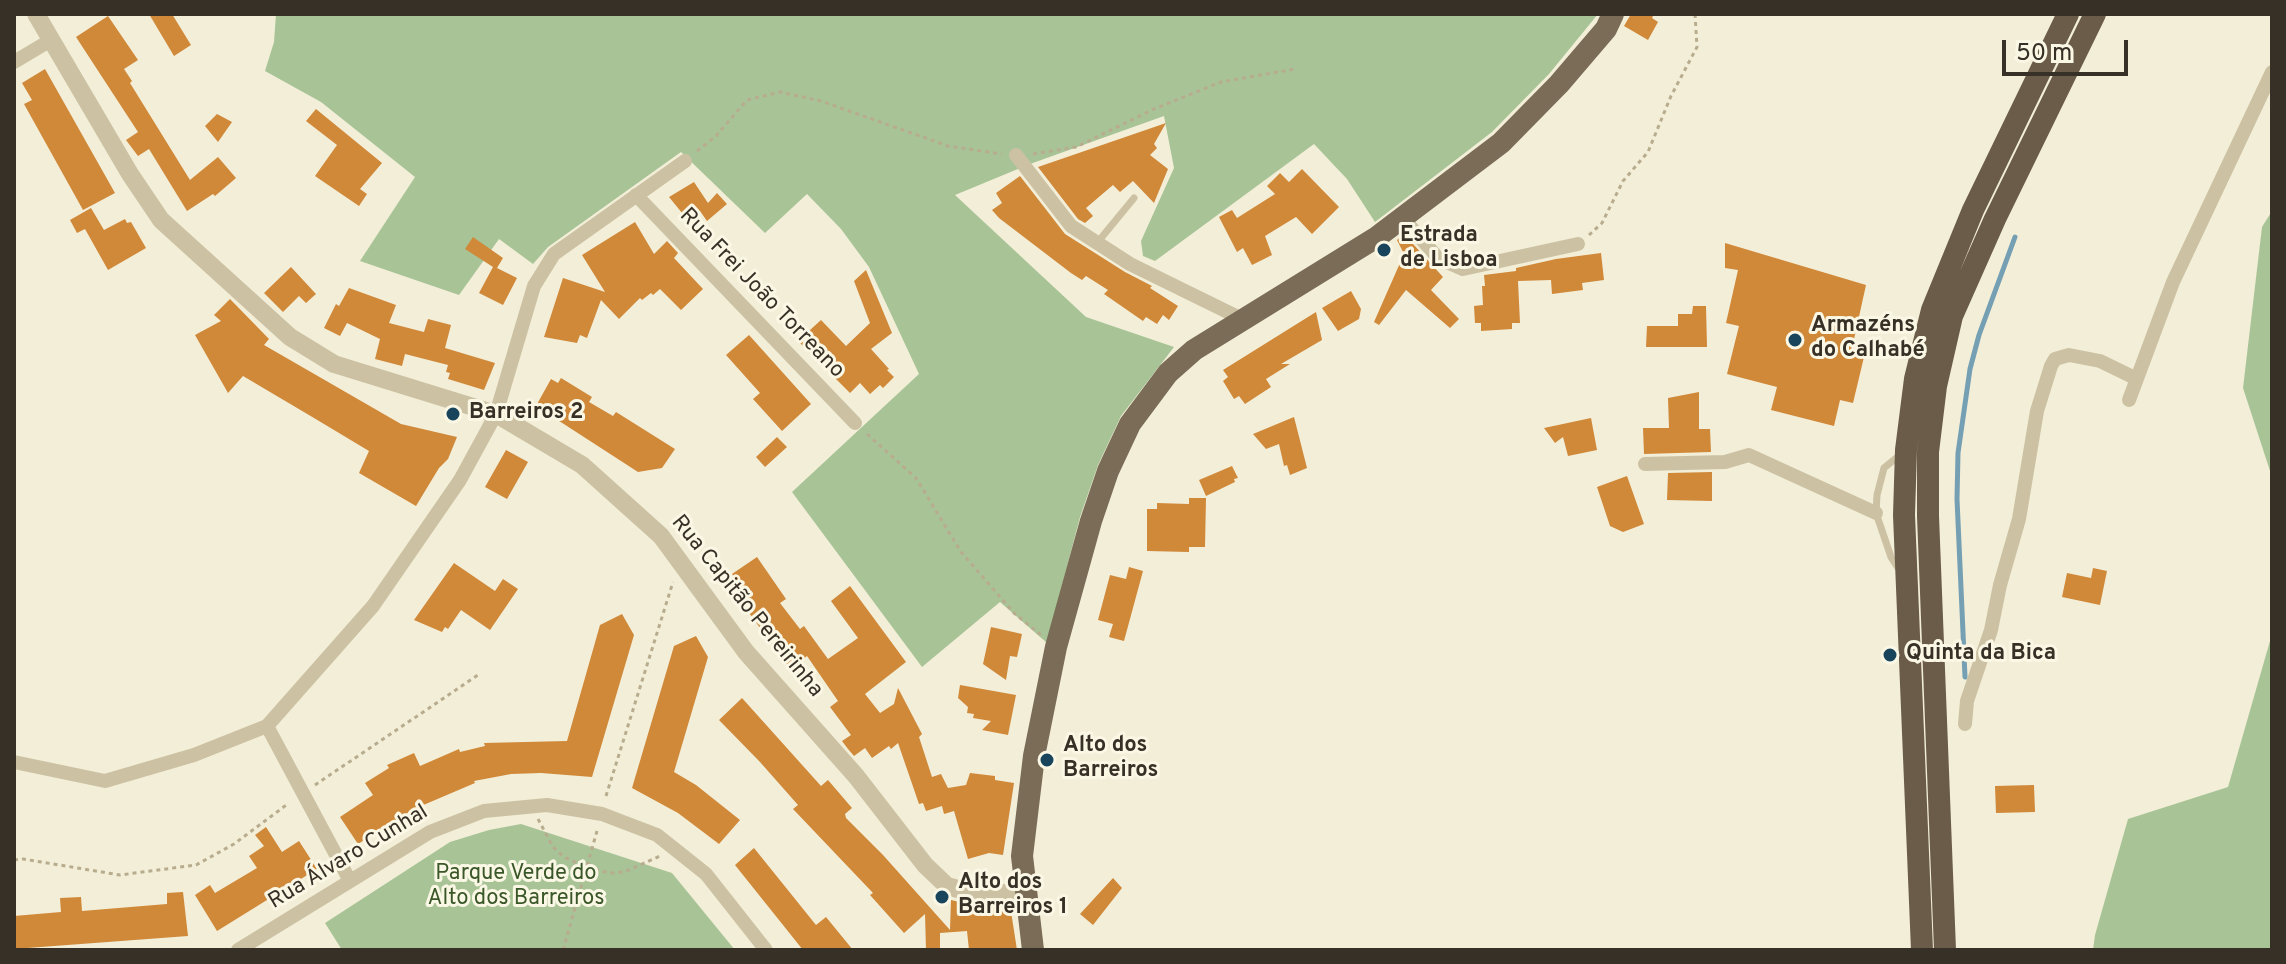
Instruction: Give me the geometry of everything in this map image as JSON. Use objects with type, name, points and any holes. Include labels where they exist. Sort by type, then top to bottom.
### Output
[{"type":"highway","points":[[1922,950],[1907,582],[1906,450],[1915,379],[1932,310],[1973,210],[2068,14]]},
{"type":"highway","points":[[1945,950],[1928,516],[1928,452],[1936,386],[1952,316],[1995,219],[2095,14]]},
{"type":"main road","points":[[1033,950],[1022,856],[1034,756],[1056,647],[1099,496],[1130,424],[1168,373],[1194,350],[1377,237],[1501,143],[1559,84],[1606,29],[1613,14]]},
{"type":"street","name":"Rua Capitão Pereirinha","points":[[36,14],[130,174],[161,220],[290,337],[334,364],[496,414],[582,465],[661,536],[746,652],[856,776],[925,865],[947,886],[965,891],[1026,894]]},
{"type":"street","points":[[14,62],[51,40]]},
{"type":"street","points":[[2129,400],[2173,282],[2272,72]]},
{"type":"street","points":[[1016,155],[1071,226],[1130,264],[1242,319]]},
{"type":"street","points":[[14,762],[105,781],[194,755],[267,726],[373,606],[460,480],[496,414],[534,286],[554,254],[685,161]]},
{"type":"street","name":"Rua Frei João Torreano","points":[[636,195],[855,423]]},
{"type":"street","points":[[1403,218],[1438,258],[1463,269],[1578,244]]},
{"type":"street","points":[[1965,724],[1967,701],[1991,630],[2019,519],[2037,411],[2051,366],[2055,359],[2069,355],[2100,361],[2137,379]]},
{"type":"street","points":[[1645,464],[1725,462],[1749,455],[1876,513]]},
{"type":"street","points":[[267,726],[350,881]]},
{"type":"street","name":"Rua Álvaro Cunhal","points":[[238,950],[430,832],[484,811],[547,805],[602,814],[657,835],[706,874],[766,950]]},
{"type":"lane","points":[[1097,243],[1134,198]]},
{"type":"lane","points":[[1906,450],[1884,468],[1876,513],[1891,557],[1907,582]]},
{"type":"path","points":[[1578,244],[1602,223],[1623,181],[1648,152],[1671,96],[1697,47],[1695,14]]},
{"type":"path","points":[[685,161],[716,136],[747,100],[780,92],[821,101],[948,146],[1016,155],[1076,147],[1154,109],[1221,82],[1295,69]]},
{"type":"path","points":[[855,423],[916,478],[961,552],[1014,613],[1056,647]]},
{"type":"path","points":[[606,796],[671,588]]},
{"type":"path","points":[[14,860],[120,875],[196,865],[234,844],[303,793],[478,675]]},
{"type":"path","points":[[534,806],[553,847],[564,857],[586,867],[610,873],[624,872],[654,859]]},
{"type":"path","points":[[563,950],[597,831]]},
{"type":"green space","points":[[276,14],[1598,14],[1549,74],[1492,132],[1375,222],[1347,179],[1314,144],[1155,261],[1143,256],[1141,241],[1174,168],[1164,116],[1030,164],[955,195],[1086,317],[1174,347],[1121,416],[1098,465],[1080,517],[1047,643],[1000,602],[922,667],[792,492],[919,374],[869,267],[841,229],[807,194],[765,233],[681,152],[548,247],[533,264],[499,239],[459,295],[360,261],[415,177],[321,102],[265,71],[274,42]]},
{"type":"green space","points":[[2272,211],[2272,477],[2243,388],[2262,227]]},
{"type":"green space","points":[[2272,634],[2272,950],[2093,950],[2128,819],[2228,787]]},
{"type":"green space","name":"Parque Verde do Alto dos Barreiros","points":[[521,824],[672,873],[735,950],[342,950],[325,923],[450,842]]},
{"type":"building","points":[[149,14],[172,14],[191,45],[174,56]]},
{"type":"building","points":[[1631,14],[1654,14],[1652,18],[1658,22],[1648,40],[1624,26]]},
{"type":"building","points":[[108,16],[138,60],[124,69],[132,81],[130,83],[190,180],[218,157],[236,178],[215,196],[213,194],[187,211],[149,149],[138,156],[126,140],[138,132],[76,37]]},
{"type":"building","points":[[45,69],[115,193],[83,210],[24,104],[32,100],[22,83]]},
{"type":"building","points":[[316,109],[382,163],[360,189],[367,194],[359,206],[315,176],[337,145],[306,121]]},
{"type":"building","points":[[217,114],[232,122],[218,142],[205,126]]},
{"type":"building","points":[[1166,123],[1154,144],[1157,148],[1150,155],[1168,169],[1154,203],[1133,181],[1120,192],[1113,185],[1086,208],[1093,216],[1085,223],[1078,219],[1038,167]]},
{"type":"building","points":[[1302,169],[1339,207],[1312,234],[1296,217],[1265,236],[1272,255],[1252,265],[1243,248],[1237,252],[1219,217],[1232,210],[1237,218],[1275,194],[1267,186],[1280,173],[1289,182]]},
{"type":"building","points":[[1020,176],[1065,234],[1152,286],[1150,288],[1178,306],[1169,320],[1163,315],[1157,324],[1146,317],[1143,321],[1104,294],[1108,290],[1086,276],[1082,280],[1071,273],[999,218],[992,210],[1002,203],[996,193]]},
{"type":"building","points":[[694,182],[708,203],[717,193],[727,204],[707,221],[700,211],[687,219],[669,197]]},
{"type":"building","points":[[91,208],[104,230],[125,219],[127,223],[131,222],[146,248],[108,270],[85,229],[77,233],[70,220]]},
{"type":"building","points":[[635,222],[654,254],[667,241],[678,253],[674,258],[703,289],[681,310],[660,289],[642,300],[640,298],[619,319],[601,300],[587,338],[580,335],[577,343],[544,337],[563,278],[605,292],[582,255]]},
{"type":"building","points":[[1404,234],[1443,277],[1431,290],[1459,319],[1450,328],[1406,290],[1379,325],[1374,322],[1404,254],[1397,240]]},
{"type":"building","points":[[473,237],[503,258],[497,268],[517,278],[503,305],[479,293],[493,267],[465,249]]},
{"type":"building","name":"Armazéns do Calhabé","points":[[1725,243],[1866,285],[1851,353],[1864,357],[1853,403],[1840,400],[1834,426],[1771,410],[1777,387],[1727,374],[1739,326],[1726,323],[1738,270],[1725,268]]},
{"type":"building","points":[[1601,253],[1604,280],[1582,283],[1583,290],[1552,294],[1551,280],[1518,281],[1520,323],[1512,323],[1512,329],[1481,331],[1481,323],[1475,323],[1474,306],[1483,305],[1484,275],[1516,271],[1516,268],[1556,259]]},
{"type":"building","points":[[291,267],[316,294],[306,303],[299,296],[283,312],[264,293]]},
{"type":"building","points":[[866,270],[892,333],[871,349],[894,377],[883,388],[880,385],[870,394],[860,383],[850,393],[798,341],[821,320],[846,346],[870,323],[854,281]]},
{"type":"building","points":[[349,288],[396,305],[389,323],[424,332],[428,319],[451,325],[445,348],[495,363],[484,390],[448,379],[448,365],[405,354],[402,366],[375,359],[380,339],[347,323],[340,336],[324,328],[336,304],[339,306]]},
{"type":"building","points":[[1351,291],[1361,309],[1359,319],[1338,331],[1322,308]]},
{"type":"building","points":[[230,299],[269,339],[264,345],[401,424],[457,437],[448,459],[416,506],[359,473],[369,451],[243,376],[228,393],[195,335],[221,321],[214,315]]},
{"type":"building","points":[[1693,306],[1706,306],[1707,347],[1646,347],[1647,326],[1678,326],[1678,314],[1692,314]]},
{"type":"building","points":[[1316,312],[1322,340],[1281,364],[1290,364],[1266,379],[1271,387],[1245,404],[1239,396],[1234,399],[1223,381],[1228,377],[1223,370]]},
{"type":"building","points":[[749,335],[811,404],[782,431],[753,399],[760,393],[726,355]]},
{"type":"building","points":[[561,378],[592,397],[589,402],[613,416],[616,412],[675,449],[662,468],[638,472],[536,406],[551,379],[558,383]]},
{"type":"building","points":[[1699,392],[1699,429],[1710,429],[1711,452],[1644,454],[1643,428],[1669,428],[1668,398]]},
{"type":"building","points":[[1294,417],[1307,468],[1290,475],[1287,465],[1284,466],[1279,444],[1266,449],[1253,434]]},
{"type":"building","points":[[1591,418],[1597,450],[1568,456],[1563,437],[1555,443],[1544,428]]},
{"type":"building","points":[[777,437],[787,447],[765,467],[756,457]]},
{"type":"building","points":[[506,450],[528,462],[507,499],[485,487]]},
{"type":"building","points":[[1232,466],[1238,478],[1234,479],[1235,482],[1206,496],[1199,480]]},
{"type":"building","points":[[1712,472],[1712,501],[1667,500],[1668,473]]},
{"type":"building","points":[[1627,476],[1644,524],[1623,532],[1610,526],[1597,487]]},
{"type":"building","points":[[1189,498],[1206,498],[1205,547],[1189,547],[1189,552],[1147,551],[1147,509],[1157,509],[1157,503],[1189,504]]},
{"type":"building","points":[[757,557],[786,599],[780,603],[800,629],[804,626],[828,659],[858,638],[831,601],[850,586],[906,662],[865,694],[880,713],[894,704],[898,688],[922,734],[919,737],[932,777],[941,774],[948,788],[966,785],[970,773],[995,776],[995,780],[1014,783],[1003,855],[989,853],[968,859],[954,811],[944,814],[942,806],[926,811],[923,803],[919,804],[898,743],[872,758],[865,748],[854,756],[848,749],[842,741],[851,735],[830,707],[838,701],[807,656],[790,669],[728,584],[735,579],[732,574]]},
{"type":"building","points":[[454,563],[495,591],[503,579],[518,589],[490,630],[461,610],[448,629],[445,627],[442,632],[414,620]]},
{"type":"building","points":[[1129,567],[1143,571],[1124,641],[1109,637],[1113,624],[1098,620],[1110,575],[1126,579]]},
{"type":"building","points":[[2093,568],[2107,571],[2100,605],[2062,597],[2067,573],[2091,578]]},
{"type":"building","points":[[622,614],[634,635],[592,777],[511,774],[474,781],[414,809],[358,844],[340,817],[373,795],[365,783],[389,768],[387,765],[414,753],[420,766],[459,749],[460,752],[485,746],[484,743],[567,741],[600,625]]},
{"type":"building","points":[[991,627],[1022,634],[1017,657],[1010,656],[1006,680],[983,664]]},
{"type":"building","points":[[696,636],[708,657],[674,772],[696,785],[740,820],[719,844],[678,813],[632,788],[674,646]]},
{"type":"building","points":[[960,685],[1016,695],[1008,735],[982,730],[991,721],[973,718],[974,714],[967,713],[968,707],[958,698]]},
{"type":"building","points":[[742,698],[821,786],[828,780],[852,808],[845,814],[846,818],[950,930],[951,900],[1010,905],[1017,950],[969,950],[967,931],[940,933],[940,950],[926,950],[925,914],[904,933],[870,895],[873,893],[793,809],[798,805],[719,720]]},
{"type":"building","points":[[2034,785],[2035,812],[1996,813],[1995,786]]},
{"type":"building","points":[[266,827],[282,852],[299,841],[317,869],[217,931],[195,895],[210,885],[215,893],[257,868],[249,856],[264,846],[255,835]]},
{"type":"building","points":[[754,848],[816,925],[826,917],[853,950],[803,950],[735,865]]},
{"type":"building","points":[[1113,878],[1122,888],[1093,925],[1080,914]]},
{"type":"building","points":[[183,892],[188,936],[14,949],[14,916],[61,912],[60,898],[81,897],[82,911],[167,904],[167,893]]},
{"type":"waterway","points":[[1965,677],[1957,499],[1958,453],[1970,369],[1979,335],[2015,237]]},
{"type":"place","name":"Estrada de Lisboa","points":[[1384,250]]},
{"type":"place","name":"Armazéns do Calhabé","points":[[1795,340]]},
{"type":"place","name":"Barreiros 2","points":[[453,414]]},
{"type":"place","name":"Quinta da Bica","points":[[1890,655]]},
{"type":"place","name":"Alto dos Barreiros","points":[[1047,760]]},
{"type":"place","name":"Alto dos Barreiros 1","points":[[942,897]]}]
